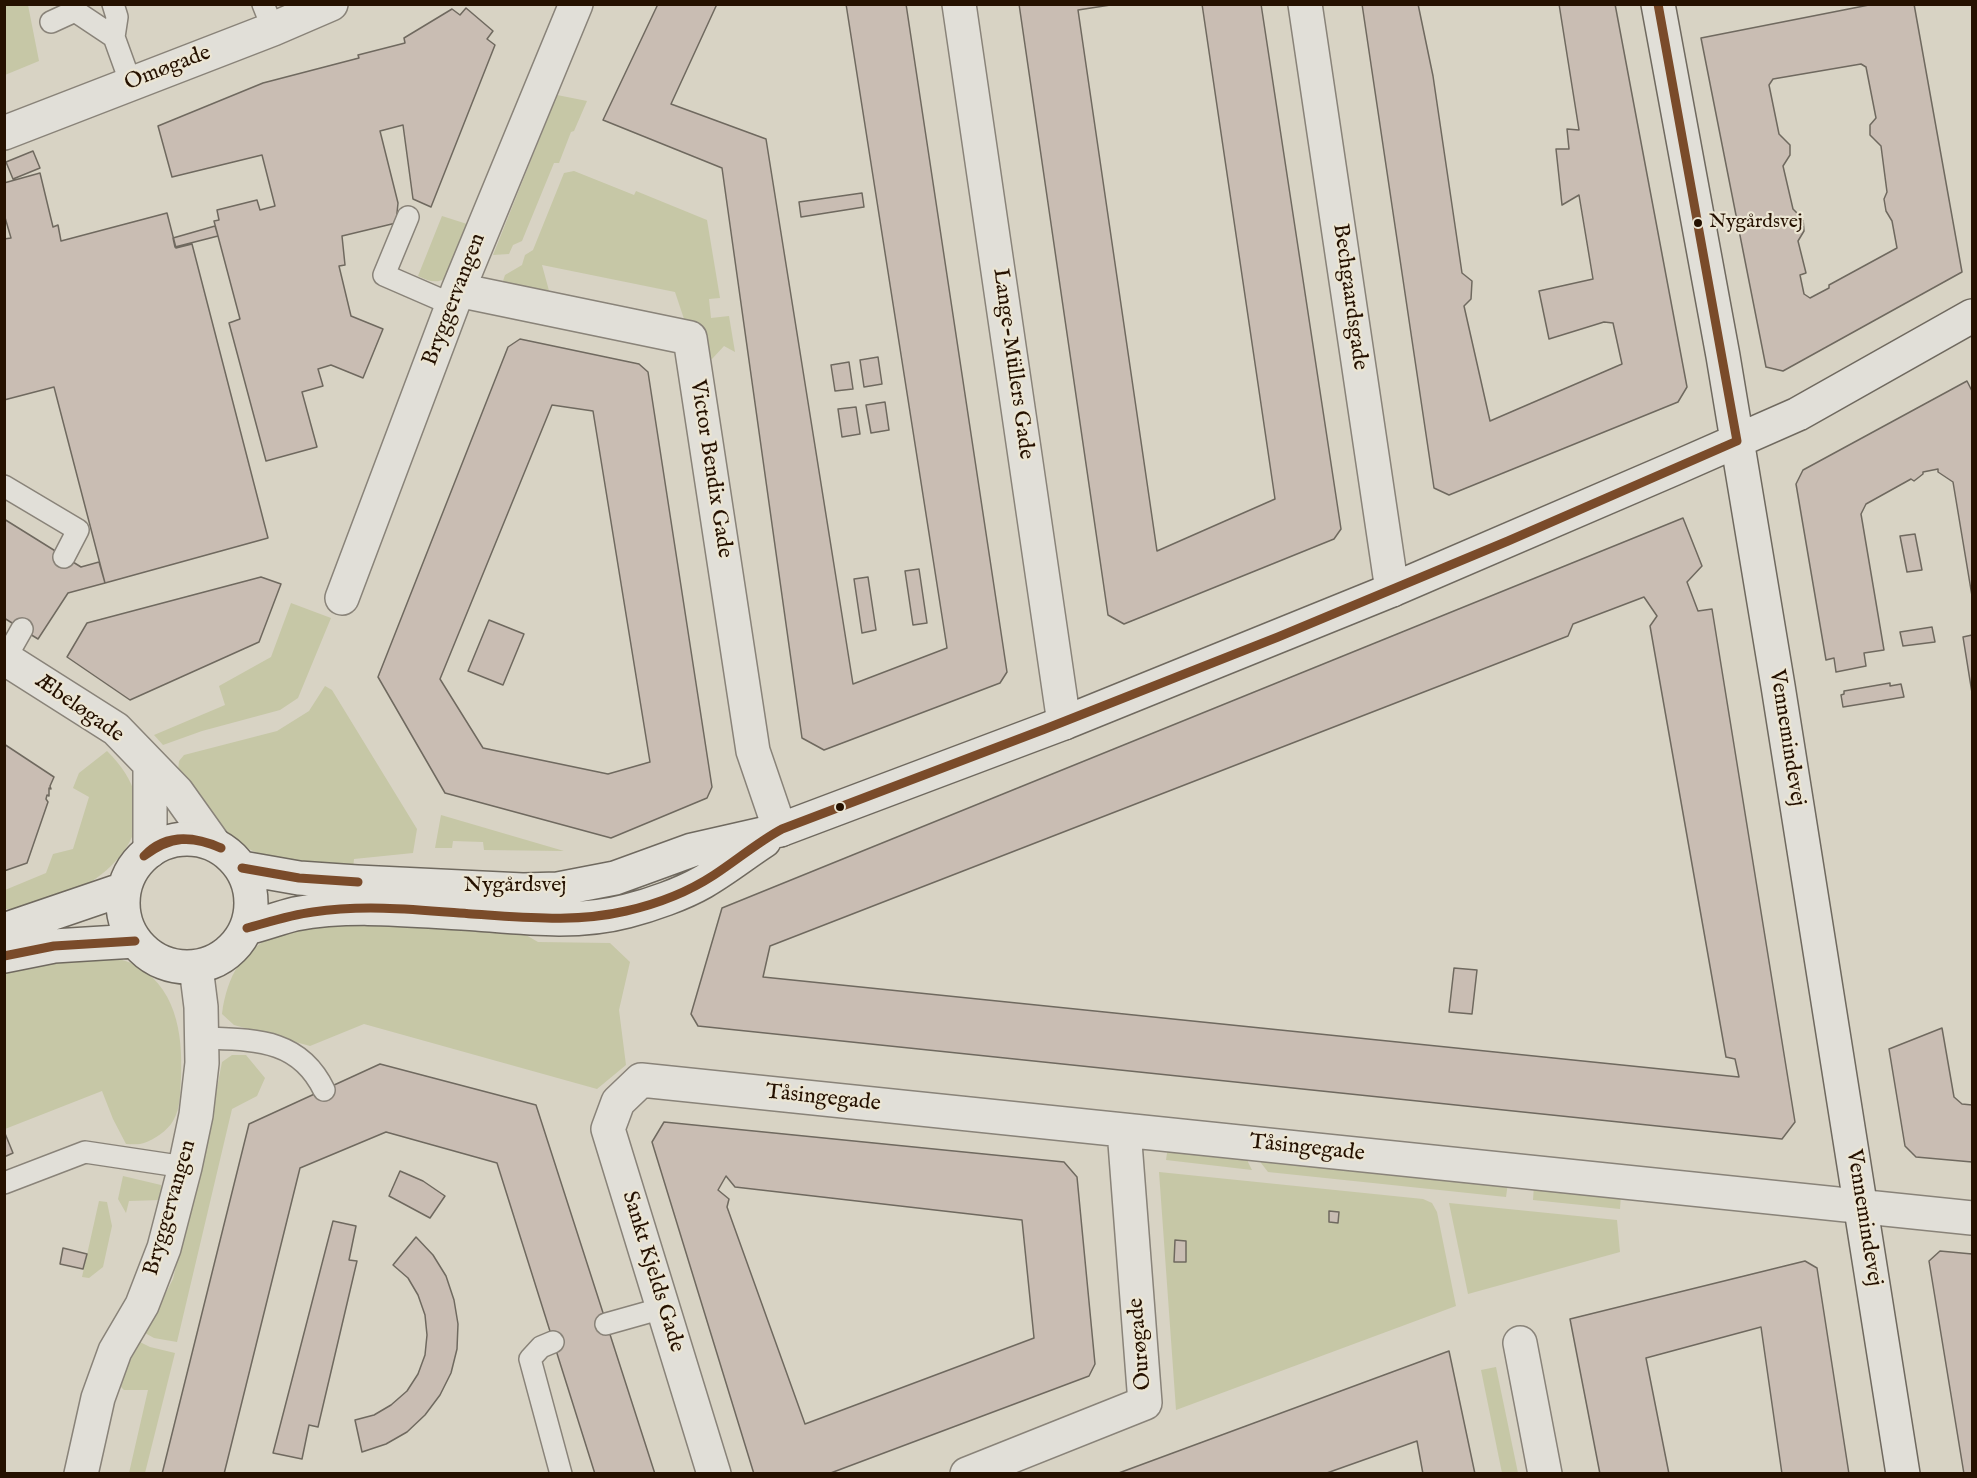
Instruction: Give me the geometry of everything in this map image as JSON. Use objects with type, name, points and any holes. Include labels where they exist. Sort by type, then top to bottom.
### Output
[{"type":"street","name":"Omøgade","points":[[4,133],[131,84],[268,17],[331,4]]},
{"type":"street","name":"Bryggervangen","points":[[342,598],[455,298],[576,4]]},
{"type":"street","name":"Lange-Müllers Gade","points":[[959,4],[1064,723]]},
{"type":"street","name":"Bechgaardsgade","points":[[1305,4],[1392,590]]},
{"type":"street","name":"Vennemindevej","points":[[1658,4],[1737,441],[1903,1473]]},
{"type":"street","name":"Victor Bendix Gade","points":[[455,298],[690,338],[753,752],[780,830]]},
{"type":"street","name":"Nygårdsvej","points":[[242,868],[299,878],[357,882],[523,890],[558,889],[615,878],[692,850],[780,830],[1064,723],[1392,590],[1798,414],[1972,316]]},
{"type":"street","name":"Æbeløgade","points":[[5,658],[116,729],[177,792],[214,844]]},
{"type":"street","points":[[150,765],[150,851]]},
{"type":"street","name":"Nygårdsvej","points":[[247,928],[294,915],[345,910],[426,911],[555,919],[608,915],[656,902],[704,882],[780,830]]},
{"type":"street","points":[[178,839],[202,840],[214,844],[225,850],[242,868],[249,883],[252,898],[247,928],[238,943],[226,955],[212,962],[196,967],[179,967],[162,962],[147,954],[135,941],[126,925],[123,907],[124,889],[131,871],[143,856],[159,844],[178,839]]},
{"type":"street","points":[[4,930],[124,889]]},
{"type":"street","points":[[4,956],[54,946],[135,941]]},
{"type":"street","name":"Bryggervangen","points":[[81,1473],[98,1398],[115,1351],[142,1305],[165,1248],[185,1167],[200,1088],[203,1038],[196,967]]},
{"type":"street","name":"Tåsingegade","points":[[641,1080],[1972,1218]]},
{"type":"street","name":"Sankt Kjelds Gade","points":[[641,1080],[618,1102],[608,1129],[714,1473]]},
{"type":"street","name":"Ourøgade","points":[[967,1473],[1146,1403],[1124,1130]]},
{"type":"street","points":[[1520,1343],[1545,1473]]},
{"type":"lane","points":[[113,4],[117,17],[114,37],[131,84]]},
{"type":"lane","points":[[51,22],[75,11],[114,37]]},
{"type":"lane","points":[[408,218],[384,275],[455,298]]},
{"type":"lane","points":[[4,486],[78,530],[64,557]]},
{"type":"lane","points":[[5,658],[22,629]]},
{"type":"lane","points":[[203,1038],[240,1039],[273,1045],[298,1055],[317,1075],[324,1090]]},
{"type":"lane","points":[[4,1183],[85,1152],[185,1167]]},
{"type":"lane","points":[[606,1324],[663,1308]]},
{"type":"lane","points":[[553,1342],[541,1347],[530,1359],[561,1473]]},
{"type":"green space","points":[[5,4],[28,5],[39,61],[5,75]]},
{"type":"green space","points":[[557,95],[587,101],[574,131],[571,132],[559,163],[554,163],[522,241],[513,245],[509,254],[493,255]]},
{"type":"green space","points":[[574,171],[634,195],[636,191],[707,220],[720,298],[709,299],[711,318],[729,316],[735,352],[724,346],[712,359],[709,358],[705,330],[686,325],[675,292],[542,265],[551,298],[501,287],[505,275],[522,265],[525,255],[533,250],[564,173]]},
{"type":"green space","points":[[442,216],[467,224],[469,227],[447,278],[432,281],[418,276]]},
{"type":"green space","points":[[291,603],[331,618],[298,698],[280,710],[202,731],[163,745],[154,735],[225,705],[219,686],[271,657]]},
{"type":"green space","points":[[325,686],[332,690],[417,829],[413,853],[354,859],[353,869],[267,858],[249,849],[215,822],[178,771],[179,761],[184,755],[277,731],[309,711]]},
{"type":"green space","points":[[107,751],[125,773],[135,795],[137,816],[133,836],[122,854],[86,885],[50,903],[29,909],[5,909],[5,890],[46,873],[53,854],[73,849],[89,797],[73,788],[79,773]]},
{"type":"green space","points":[[441,815],[564,851],[484,850],[483,842],[453,841],[452,848],[435,848]]},
{"type":"green space","points":[[357,921],[512,927],[538,942],[610,943],[630,962],[619,1010],[626,1065],[597,1089],[364,1024],[310,1046],[234,1025],[222,1014],[228,987],[238,966],[251,951],[268,939],[308,927]]},
{"type":"green space","points":[[93,956],[131,963],[158,983],[167,997],[178,1027],[181,1060],[180,1100],[176,1116],[171,1124],[152,1140],[140,1144],[126,1144],[102,1091],[5,1129],[4,975],[54,957]]},
{"type":"green space","points":[[232,1055],[246,1055],[265,1078],[257,1096],[232,1109],[177,1342],[154,1338],[145,1333],[173,1279],[211,1119],[222,1062]]},
{"type":"green space","points":[[1168,1146],[1248,1154],[1248,1162],[1252,1170],[1166,1160]]},
{"type":"green space","points":[[1259,1156],[1508,1183],[1506,1197],[1268,1172]]},
{"type":"green space","points":[[1159,1172],[1423,1199],[1432,1203],[1437,1212],[1456,1306],[1176,1410]]},
{"type":"green space","points":[[123,1176],[161,1185],[161,1200],[129,1201],[126,1213],[118,1199]]},
{"type":"green space","points":[[1534,1185],[1621,1195],[1620,1209],[1533,1200]]},
{"type":"green space","points":[[99,1201],[107,1202],[112,1226],[103,1267],[89,1278],[82,1277]]},
{"type":"green space","points":[[1449,1203],[1617,1220],[1620,1252],[1468,1294]]},
{"type":"green space","points":[[140,1342],[175,1353],[145,1473],[129,1473],[148,1390],[124,1390],[121,1387],[122,1376]]},
{"type":"green space","points":[[1496,1367],[1518,1473],[1502,1473],[1481,1370]]},
{"type":"building","points":[[658,4],[717,4],[671,104],[766,139],[853,684],[947,648],[846,4],[906,4],[1007,672],[1000,683],[824,750],[802,738],[722,168],[603,120]]},
{"type":"building","points":[[1019,4],[1117,4],[1078,10],[1157,551],[1275,499],[1202,4],[1261,4],[1341,529],[1334,539],[1124,624],[1108,615]]},
{"type":"building","points":[[1362,4],[1418,4],[1433,76],[1462,273],[1472,281],[1471,299],[1464,306],[1490,421],[1622,364],[1613,323],[1604,322],[1549,339],[1539,291],[1593,279],[1579,195],[1562,205],[1556,149],[1569,149],[1567,129],[1579,130],[1559,4],[1615,4],[1687,387],[1678,402],[1449,495],[1434,488]]},
{"type":"building","points":[[1874,4],[1914,4],[1962,272],[1783,371],[1766,367],[1701,38]],"holes":[[[1861,64],[1866,67],[1876,118],[1870,125],[1870,135],[1881,146],[1887,192],[1884,199],[1886,211],[1892,221],[1897,248],[1829,285],[1829,288],[1810,298],[1804,294],[1800,275],[1806,273],[1798,241],[1804,231],[1803,219],[1793,209],[1783,166],[1790,155],[1790,145],[1779,134],[1769,85],[1773,79]]]},
{"type":"building","points":[[466,8],[493,31],[487,39],[495,45],[431,207],[413,199],[403,125],[380,131],[398,203],[396,223],[342,236],[345,265],[339,266],[351,316],[383,329],[363,378],[331,365],[318,369],[323,386],[302,392],[317,447],[266,461],[229,323],[240,319],[214,221],[219,220],[217,210],[257,200],[260,210],[275,206],[262,155],[172,177],[158,126],[263,83],[359,58],[358,55],[405,43],[404,38],[452,9],[460,15]]},
{"type":"building","points":[[33,151],[40,168],[13,179],[6,162]]},
{"type":"building","points":[[40,173],[53,227],[58,225],[61,241],[167,213],[176,248],[192,244],[268,538],[105,583],[54,387],[4,400],[4,239],[11,238],[4,214],[4,183]]},
{"type":"building","points":[[862,193],[864,207],[801,217],[799,202]]},
{"type":"building","points":[[215,226],[218,236],[175,247],[173,238]]},
{"type":"building","points":[[520,339],[639,364],[648,372],[712,787],[707,798],[611,838],[445,793],[378,677],[508,347]],"holes":[[[552,405],[593,411],[650,762],[608,774],[483,748],[440,679]]]},
{"type":"building","points":[[878,357],[882,384],[864,387],[860,360]]},
{"type":"building","points":[[849,362],[853,389],[835,391],[831,365]]},
{"type":"building","points":[[1967,381],[1972,391],[1972,596],[1953,482],[1938,472],[1938,469],[1923,472],[1914,481],[1911,479],[1866,504],[1861,514],[1884,650],[1864,653],[1866,666],[1836,672],[1834,658],[1826,660],[1796,484],[1803,470]]},
{"type":"building","points":[[885,402],[889,430],[871,433],[866,405]]},
{"type":"building","points":[[856,407],[860,434],[842,437],[838,409]]},
{"type":"building","points":[[1683,518],[1702,566],[1687,582],[1698,611],[1712,609],[1795,1122],[1782,1139],[698,1026],[691,1014],[722,908]],"holes":[[[1644,597],[1657,616],[1650,626],[1726,1057],[1735,1059],[1739,1077],[763,977],[770,946],[1568,636],[1573,624]]]},
{"type":"building","points":[[4,519],[81,567],[99,562],[105,583],[68,593],[38,639],[4,618]]},
{"type":"building","points":[[1915,534],[1922,570],[1907,572],[1900,536]]},
{"type":"building","points":[[919,569],[927,623],[913,625],[905,571]]},
{"type":"building","points":[[261,577],[281,584],[259,642],[130,700],[67,657],[87,623]]},
{"type":"building","points":[[868,577],[876,630],[862,633],[854,579]]},
{"type":"building","points":[[489,620],[524,634],[503,685],[468,671]]},
{"type":"building","points":[[1932,627],[1935,642],[1903,646],[1900,632]]},
{"type":"building","points":[[1972,635],[1972,693],[1963,637]]},
{"type":"building","points":[[1890,683],[1890,686],[1901,684],[1904,697],[1843,707],[1841,695],[1844,691]]},
{"type":"building","points":[[4,744],[54,777],[27,863],[4,871]]},
{"type":"building","points":[[1454,968],[1477,970],[1472,1014],[1449,1012]]},
{"type":"building","points":[[1942,1028],[1954,1097],[1962,1104],[1972,1105],[1972,1162],[1916,1157],[1905,1146],[1889,1049]]},
{"type":"building","points":[[380,1064],[536,1105],[655,1474],[595,1474],[497,1163],[386,1132],[300,1168],[224,1474],[162,1474],[249,1124]]},
{"type":"building","points":[[664,1122],[1064,1162],[1077,1177],[1095,1364],[1089,1376],[828,1474],[754,1474],[652,1142]],"holes":[[[726,1176],[735,1187],[1022,1220],[1034,1338],[805,1424],[727,1207],[729,1199],[718,1190]]]},
{"type":"building","points":[[4,1131],[13,1153],[4,1157]]},
{"type":"building","points":[[400,1171],[423,1181],[445,1196],[430,1218],[389,1196]]},
{"type":"building","points":[[1329,1211],[1339,1212],[1338,1223],[1329,1222]]},
{"type":"building","points":[[333,1221],[356,1226],[349,1260],[357,1261],[318,1427],[309,1425],[302,1459],[273,1453]]},
{"type":"building","points":[[416,1237],[433,1255],[446,1276],[454,1300],[458,1324],[457,1349],[451,1373],[440,1395],[425,1415],[407,1432],[386,1444],[362,1452],[355,1420],[374,1415],[391,1405],[407,1391],[418,1374],[425,1355],[427,1335],[425,1315],[418,1295],[408,1278],[393,1265]]},
{"type":"building","points":[[1175,1240],[1186,1241],[1186,1262],[1174,1262]]},
{"type":"building","points":[[63,1248],[87,1254],[83,1269],[60,1264]]},
{"type":"building","points":[[1940,1251],[1972,1254],[1972,1474],[1964,1474],[1929,1261]]},
{"type":"building","points":[[1805,1261],[1817,1268],[1849,1474],[1782,1474],[1761,1327],[1646,1358],[1669,1474],[1600,1474],[1570,1319]]},
{"type":"building","points":[[1449,1351],[1475,1474],[1423,1474],[1417,1441],[1324,1474],[1116,1474]]},
{"type":"transit line","points":[[1658,4],[1737,441]]},
{"type":"transit line","points":[[247,928],[304,913],[353,908],[393,908],[530,918],[569,918],[607,915],[649,905],[672,897],[704,881],[782,829],[1278,637],[1508,541],[1737,441]]},
{"type":"transit line","points":[[144,856],[162,843],[171,840],[191,839],[221,848]]},
{"type":"transit line","points":[[144,856],[163,844],[181,840],[200,841],[221,848]]},
{"type":"transit line","points":[[242,868],[299,878],[358,882]]},
{"type":"transit line","points":[[4,956],[54,946],[135,941]]},
{"type":"place","name":"Nygårdsvej","points":[[1698,223]]}]
